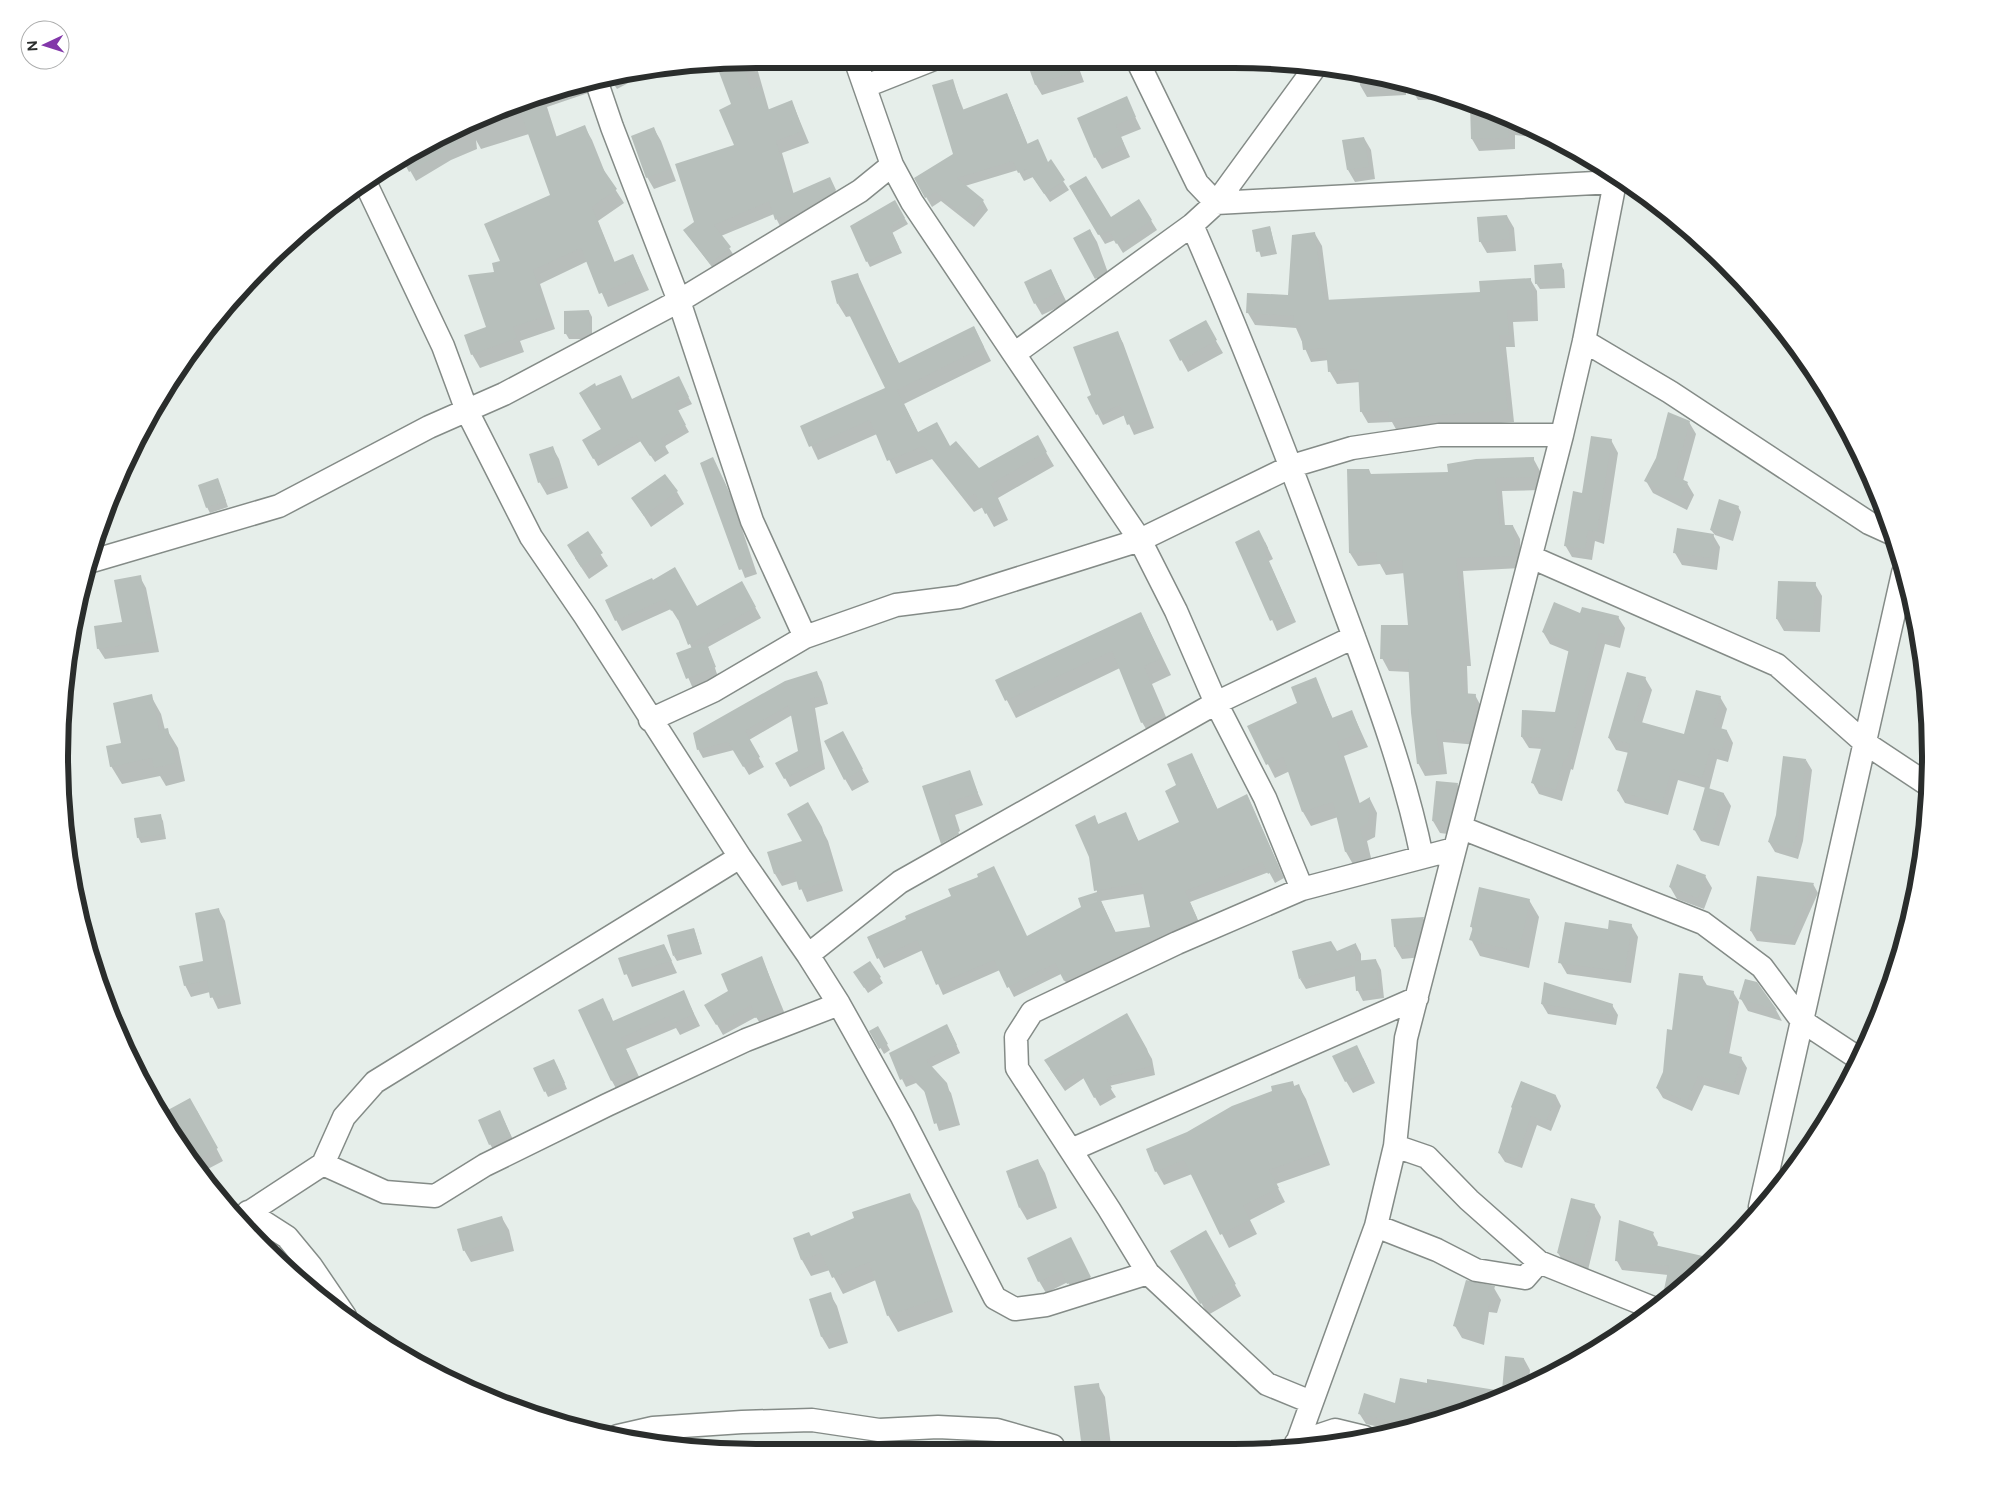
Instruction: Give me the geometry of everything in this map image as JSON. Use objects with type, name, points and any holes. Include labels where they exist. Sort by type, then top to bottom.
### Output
[{"type":"street","points":[[859,68],[892,165],[912,202],[1140,540],[1176,611],[1216,703],[1265,798],[1302,889]]},
{"type":"street","points":[[866,86],[911,68]]},
{"type":"street","points":[[1141,68],[1197,183],[1216,203],[1610,179]]},
{"type":"street","points":[[1014,354],[1192,226],[1216,203],[1312,72]]},
{"type":"street","points":[[598,86],[679,301],[752,521],[805,637]]},
{"type":"street","points":[[96,560],[279,506],[429,427],[504,394],[679,301],[860,192],[892,165]]},
{"type":"street","points":[[1298,1440],[1376,1226],[1396,1146],[1406,1038],[1454,849],[1462,828],[1562,435],[1584,341],[1614,182]]},
{"type":"street","points":[[367,187],[442,346],[467,411],[531,537],[585,616],[650,720],[740,857],[808,955],[839,1004],[902,1116],[995,1298],[1015,1309],[1046,1305],[1148,1273]]},
{"type":"street","points":[[1192,226],[1238,332],[1292,466],[1381,709],[1409,798],[1422,857]]},
{"type":"street","points":[[1584,341],[1670,392],[1869,523],[1883,530]]},
{"type":"street","points":[[650,720],[714,690],[805,637],[896,605],[959,597],[1140,540],[1292,466],[1352,448],[1439,435],[1562,435]]},
{"type":"street","points":[[1531,557],[1777,665],[1865,743],[1921,780]]},
{"type":"street","points":[[1763,1194],[1900,586]]},
{"type":"street","points":[[808,955],[900,882],[1216,703],[1354,637]]},
{"type":"street","points":[[1462,828],[1703,923],[1762,967],[1802,1021],[1853,1055]]},
{"type":"street","points":[[1311,1402],[1267,1384],[1148,1273],[1071,1150],[1016,1068],[1016,1037],[1032,1012],[1177,943],[1302,889],[1454,849]]},
{"type":"street","points":[[243,1215],[324,1164],[344,1117],[376,1082],[740,857]]},
{"type":"street","points":[[1071,1150],[1416,998]]},
{"type":"street","points":[[324,1164],[385,1192],[435,1196],[484,1165],[606,1105],[746,1040],[839,1004]]},
{"type":"street","points":[[1396,1146],[1427,1156],[1470,1200],[1539,1262],[1646,1305]]},
{"type":"street","points":[[244,1216],[287,1237],[311,1266],[332,1297]]},
{"type":"street","points":[[1376,1226],[1437,1250],[1476,1270],[1525,1278],[1539,1262]]},
{"type":"street","points":[[634,1432],[653,1428],[742,1422],[812,1420],[879,1430],[938,1427],[997,1430],[1045,1444]]},
{"type":"street","points":[[1312,1439],[1335,1430],[1349,1433]]},
{"type":"building","points":[[744,68],[751,89],[760,86],[767,110],[792,100],[803,131],[776,141],[791,194],[830,177],[836,190],[803,210],[775,220],[769,201],[714,225],[731,247],[710,264],[683,230],[694,222],[675,164],[734,145],[719,110],[731,104],[718,69]]},
{"type":"building","points":[[1029,68],[1085,68],[1035,85]]},
{"type":"building","points":[[953,79],[962,110],[1007,93],[1027,144],[1038,139],[1048,162],[1051,159],[1065,180],[1044,194],[1027,169],[1018,173],[1013,161],[957,178],[984,200],[968,219],[936,192],[925,198],[914,178],[953,154],[932,85]]},
{"type":"building","points":[[1127,96],[1136,117],[1116,125],[1124,144],[1094,158],[1077,118]]},
{"type":"building","points":[[543,101],[555,137],[585,125],[601,166],[617,189],[592,207],[614,262],[633,254],[642,276],[599,294],[581,248],[533,270],[548,315],[513,327],[517,338],[471,355],[464,335],[486,327],[468,275],[494,272],[492,263],[500,261],[484,224],[550,195],[519,110]]},
{"type":"building","points":[[1470,110],[1508,125],[1509,138],[1471,139]]},
{"type":"building","points":[[654,127],[670,169],[646,178],[631,136]]},
{"type":"building","points":[[455,136],[458,144],[409,172],[405,164]]},
{"type":"building","points":[[1364,137],[1369,167],[1347,170],[1342,140]]},
{"type":"building","points":[[1086,176],[1111,217],[1139,199],[1152,220],[1116,244],[1109,231],[1098,235],[1069,186]]},
{"type":"building","points":[[895,200],[905,218],[890,227],[899,247],[866,262],[850,226]]},
{"type":"building","points":[[1507,215],[1510,239],[1479,242],[1477,217]]},
{"type":"building","points":[[1270,226],[1275,249],[1256,252],[1252,230]]},
{"type":"building","points":[[1090,229],[1106,271],[1095,279],[1073,238]]},
{"type":"building","points":[[1315,232],[1324,300],[1480,292],[1479,281],[1531,278],[1532,310],[1507,310],[1509,335],[1499,335],[1508,410],[1389,419],[1388,411],[1360,412],[1358,369],[1328,372],[1326,348],[1303,350],[1300,325],[1293,325],[1294,316],[1246,313],[1247,293],[1288,295],[1292,235]]},
{"type":"building","points":[[1562,263],[1563,282],[1535,284],[1534,265]]},
{"type":"building","points":[[1051,269],[1061,291],[1034,304],[1024,282]]},
{"type":"building","points":[[858,273],[862,289],[899,363],[974,326],[984,347],[897,390],[918,432],[937,422],[950,446],[956,441],[979,468],[1038,435],[1047,452],[991,484],[1001,506],[985,514],[975,493],[965,499],[923,446],[887,461],[870,420],[809,447],[800,426],[885,388],[843,302],[837,304],[831,281]]},
{"type":"building","points":[[589,310],[590,334],[564,334],[564,311]]},
{"type":"building","points":[[1206,320],[1217,340],[1180,361],[1169,340]]},
{"type":"building","points":[[1118,331],[1149,417],[1127,425],[1120,405],[1096,415],[1087,397],[1091,395],[1073,347]]},
{"type":"building","points":[[621,375],[632,399],[679,376],[689,397],[675,404],[686,425],[661,438],[666,446],[650,456],[636,435],[593,459],[582,440],[601,429],[579,393],[595,383],[596,386]]},
{"type":"building","points":[[1668,412],[1690,421],[1675,476],[1688,482],[1680,499],[1644,481],[1656,458]]},
{"type":"building","points":[[1591,436],[1612,439],[1597,532],[1588,530],[1585,549],[1564,546],[1573,491],[1582,493]]},
{"type":"building","points":[[553,446],[563,475],[538,483],[529,454]]},
{"type":"building","points":[[713,457],[727,487],[753,566],[739,570],[700,463]]},
{"type":"building","points":[[1534,457],[1534,477],[1495,478],[1500,525],[1513,525],[1515,556],[1456,558],[1465,653],[1460,654],[1462,693],[1476,694],[1471,733],[1436,729],[1440,761],[1417,764],[1411,713],[1408,659],[1380,659],[1381,625],[1408,625],[1402,560],[1377,563],[1376,552],[1349,553],[1347,469],[1369,469],[1370,474],[1448,472],[1447,464],[1476,459]]},
{"type":"building","points":[[665,474],[678,491],[644,516],[631,498]]},
{"type":"building","points":[[218,478],[226,501],[206,508],[198,485]]},
{"type":"building","points":[[1719,499],[1739,506],[1730,536],[1710,530]]},
{"type":"building","points":[[1677,528],[1714,534],[1710,558],[1673,553]]},
{"type":"building","points":[[1259,530],[1268,548],[1264,551],[1291,611],[1270,621],[1235,542]]},
{"type":"building","points":[[588,531],[603,553],[581,567],[567,545]]},
{"type":"building","points":[[675,567],[697,606],[742,581],[756,607],[688,645],[674,609],[671,611],[665,599],[615,621],[605,600],[652,578],[653,580]]},
{"type":"building","points":[[141,575],[148,619],[151,618],[154,641],[97,649],[94,626],[122,622],[114,580]]},
{"type":"building","points":[[1778,581],[1816,582],[1813,621],[1776,619]]},
{"type":"building","points":[[1554,602],[1580,613],[1582,607],[1619,616],[1614,637],[1599,633],[1567,759],[1564,759],[1556,790],[1531,783],[1544,738],[1521,737],[1522,710],[1555,712],[1570,644],[1542,632]]},
{"type":"building","points":[[1141,612],[1162,658],[1144,666],[1163,714],[1141,723],[1112,651],[1005,701],[995,680]]},
{"type":"building","points":[[706,642],[716,667],[686,679],[676,653]]},
{"type":"building","points":[[817,671],[824,696],[810,699],[821,760],[784,779],[775,763],[798,751],[789,705],[745,731],[760,757],[743,767],[728,742],[697,750],[693,733],[785,681]]},
{"type":"building","points":[[1627,672],[1646,677],[1634,720],[1684,734],[1696,690],[1721,696],[1713,726],[1727,730],[1722,751],[1711,748],[1702,778],[1672,769],[1662,804],[1617,791],[1630,744],[1608,738]]},
{"type":"building","points":[[1316,677],[1332,718],[1352,710],[1361,733],[1337,742],[1358,804],[1370,797],[1368,823],[1360,827],[1365,848],[1345,852],[1333,802],[1302,812],[1283,757],[1266,765],[1247,726],[1297,703],[1291,687]]},
{"type":"building","points":[[152,694],[159,730],[168,728],[175,763],[154,768],[152,758],[110,767],[106,746],[121,743],[113,703]]},
{"type":"building","points":[[843,731],[863,769],[844,780],[824,741]]},
{"type":"building","points":[[1192,753],[1217,809],[1247,794],[1279,867],[1268,874],[1262,862],[1185,891],[1197,918],[1064,981],[1055,963],[1007,988],[994,960],[936,985],[917,940],[877,959],[867,937],[906,919],[905,916],[951,896],[948,889],[978,877],[977,874],[994,866],[1027,936],[1081,907],[1078,898],[1097,892],[1115,932],[1150,927],[1141,883],[1094,891],[1089,857],[1075,825],[1095,815],[1098,824],[1126,812],[1138,841],[1179,822],[1165,791],[1176,785],[1167,764]]},
{"type":"building","points":[[1783,756],[1806,759],[1798,830],[1792,849],[1768,842],[1776,815]]},
{"type":"building","points":[[970,770],[978,793],[949,802],[959,834],[941,844],[922,786]]},
{"type":"building","points":[[1436,781],[1458,783],[1448,823],[1432,821]]},
{"type":"building","points":[[1705,787],[1724,793],[1712,835],[1693,830]]},
{"type":"building","points":[[808,802],[822,827],[837,879],[799,890],[793,869],[774,874],[767,852],[802,841],[787,814]]},
{"type":"building","points":[[161,814],[164,834],[137,838],[134,818]]},
{"type":"building","points":[[1677,864],[1706,875],[1698,898],[1669,887]]},
{"type":"building","points":[[1757,876],[1814,883],[1790,936],[1750,931]]},
{"type":"building","points":[[1479,887],[1530,899],[1519,952],[1469,940],[1473,927],[1470,927]]},
{"type":"building","points":[[219,908],[235,993],[210,998],[207,980],[184,986],[179,966],[203,961],[195,913]]},
{"type":"building","points":[[1424,917],[1416,945],[1394,947],[1391,919]]},
{"type":"building","points":[[1609,920],[1632,924],[1625,972],[1558,963],[1565,922],[1608,929]]},
{"type":"building","points":[[694,928],[700,948],[673,956],[667,935]]},
{"type":"building","points":[[1331,941],[1337,951],[1356,943],[1355,961],[1376,959],[1379,989],[1356,991],[1354,965],[1299,979],[1292,951]]},
{"type":"building","points":[[664,944],[672,961],[624,975],[618,958]]},
{"type":"building","points":[[762,956],[781,1008],[755,1018],[751,1005],[716,1025],[704,1005],[728,991],[721,974]]},
{"type":"building","points":[[870,961],[881,977],[864,988],[853,972]]},
{"type":"building","points":[[1679,973],[1703,976],[1702,984],[1734,991],[1722,1051],[1742,1057],[1734,1085],[1698,1076],[1687,1102],[1656,1088],[1663,1072],[1667,1029],[1672,1030]]},
{"type":"building","points":[[1745,979],[1757,982],[1777,1010],[1739,999]]},
{"type":"building","points":[[1544,982],[1613,1004],[1611,1015],[1541,1004]]},
{"type":"building","points":[[684,990],[694,1014],[672,1024],[669,1016],[621,1038],[635,1070],[611,1081],[578,1010],[603,998],[613,1021]]},
{"type":"building","points":[[1127,1013],[1147,1049],[1152,1066],[1106,1078],[1112,1088],[1094,1098],[1079,1070],[1060,1083],[1044,1060]]},
{"type":"building","points":[[947,1024],[957,1045],[926,1060],[947,1083],[957,1117],[934,1124],[924,1090],[911,1075],[900,1080],[889,1053]]},
{"type":"building","points":[[878,1026],[888,1044],[879,1049],[869,1031]]},
{"type":"building","points":[[1357,1045],[1369,1071],[1345,1082],[1332,1056]]},
{"type":"building","points":[[554,1059],[565,1083],[544,1092],[533,1068]]},
{"type":"building","points":[[1293,1081],[1294,1086],[1299,1084],[1323,1151],[1269,1170],[1279,1188],[1243,1206],[1250,1220],[1220,1235],[1184,1160],[1155,1172],[1146,1149],[1187,1132],[1232,1106],[1272,1091],[1271,1086]]},
{"type":"building","points":[[1521,1081],[1556,1095],[1546,1122],[1531,1116],[1517,1159],[1498,1153],[1511,1107]]},
{"type":"building","points":[[190,1098],[218,1148],[198,1159],[186,1142],[168,1110]]},
{"type":"building","points":[[500,1110],[511,1136],[489,1145],[478,1120]]},
{"type":"building","points":[[1038,1159],[1051,1196],[1019,1208],[1006,1171]]},
{"type":"building","points":[[910,1193],[945,1296],[887,1316],[869,1262],[832,1278],[821,1253],[801,1260],[793,1238],[809,1232],[811,1236],[854,1218],[852,1212]]},
{"type":"building","points":[[1571,1198],[1595,1204],[1581,1259],[1557,1253]]},
{"type":"building","points":[[502,1216],[508,1239],[463,1251],[457,1229]]},
{"type":"building","points":[[1619,1220],[1654,1232],[1650,1244],[1705,1256],[1664,1292],[1669,1266],[1615,1261]]},
{"type":"building","points":[[1206,1230],[1236,1284],[1200,1304],[1170,1251]]},
{"type":"building","points":[[1071,1237],[1091,1277],[1067,1284],[1061,1271],[1038,1282],[1027,1258]]},
{"type":"building","points":[[1466,1280],[1495,1286],[1481,1334],[1453,1326]]},
{"type":"building","points":[[831,1292],[842,1331],[821,1337],[809,1299]]},
{"type":"building","points":[[1505,1356],[1524,1358],[1522,1380],[1502,1389]]},
{"type":"building","points":[[1400,1378],[1427,1383],[1427,1379],[1498,1390],[1442,1411],[1416,1407],[1416,1409],[1433,1414],[1399,1423],[1358,1414],[1364,1393],[1395,1403]]},
{"type":"building","points":[[1099,1383],[1105,1439],[1081,1441],[1074,1386]]}]
